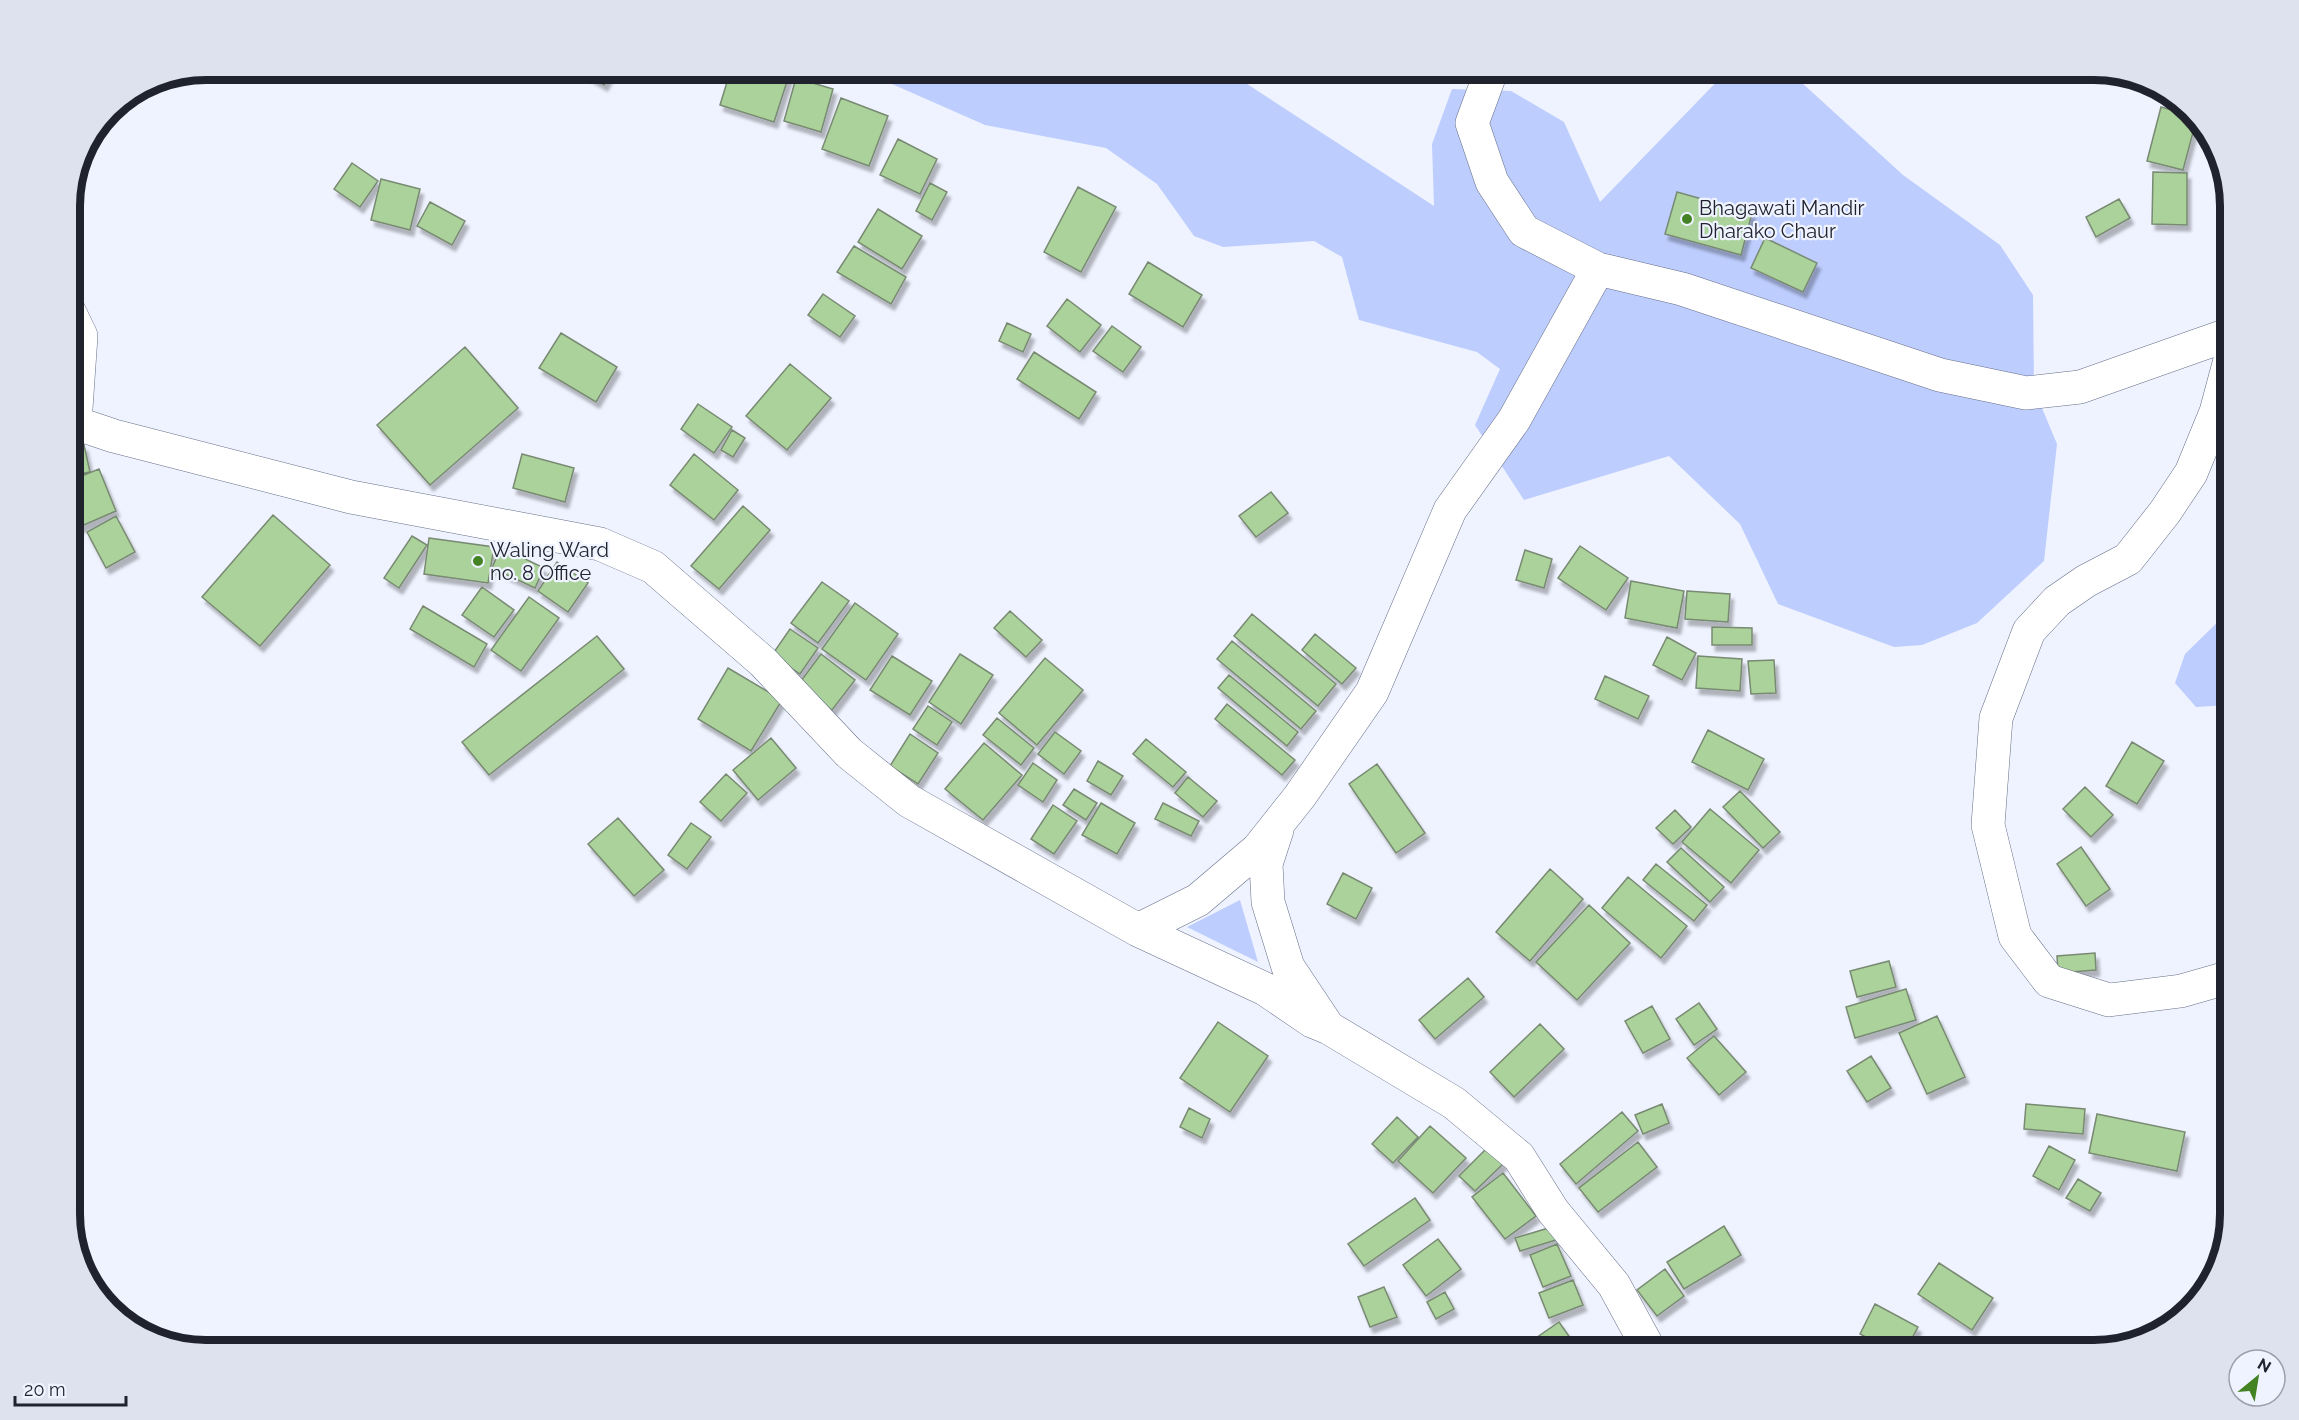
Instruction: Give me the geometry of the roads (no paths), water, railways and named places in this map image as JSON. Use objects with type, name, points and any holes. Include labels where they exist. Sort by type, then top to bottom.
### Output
[{"type":"street","points":[[1488,80],[1472,123],[1492,182],[1524,231],[1598,269],[1682,289],[1940,375],[2026,393],[2080,387],[2219,338]]},
{"type":"street","points":[[1138,930],[1174,914],[1206,894],[1258,849],[1300,796],[1372,692],[1450,510],[1514,420],[1598,269]]},
{"type":"street","points":[[2219,400],[2191,473],[2165,512],[2128,560],[2086,581],[2057,601],[2029,631],[1996,718],[1988,825],[2015,936],[2049,981],[2109,1000],[2181,991],[2220,980]]},
{"type":"street","points":[[80,425],[114,436],[351,497],[600,544],[653,567],[763,662],[849,753],[909,801],[1138,930],[1265,989],[1312,1021],[1329,1028],[1454,1103],[1519,1157],[1553,1211],[1614,1285],[1644,1340]]},
{"type":"street","points":[[1280,819],[1266,864],[1268,902],[1288,967],[1329,1028]]},
{"type":"place","name":"Bhagawati Mandir Dharako Chaur","points":[[1687,219]]},
{"type":"place","name":"Waling Ward no. 8 Office","points":[[478,561]]}]
